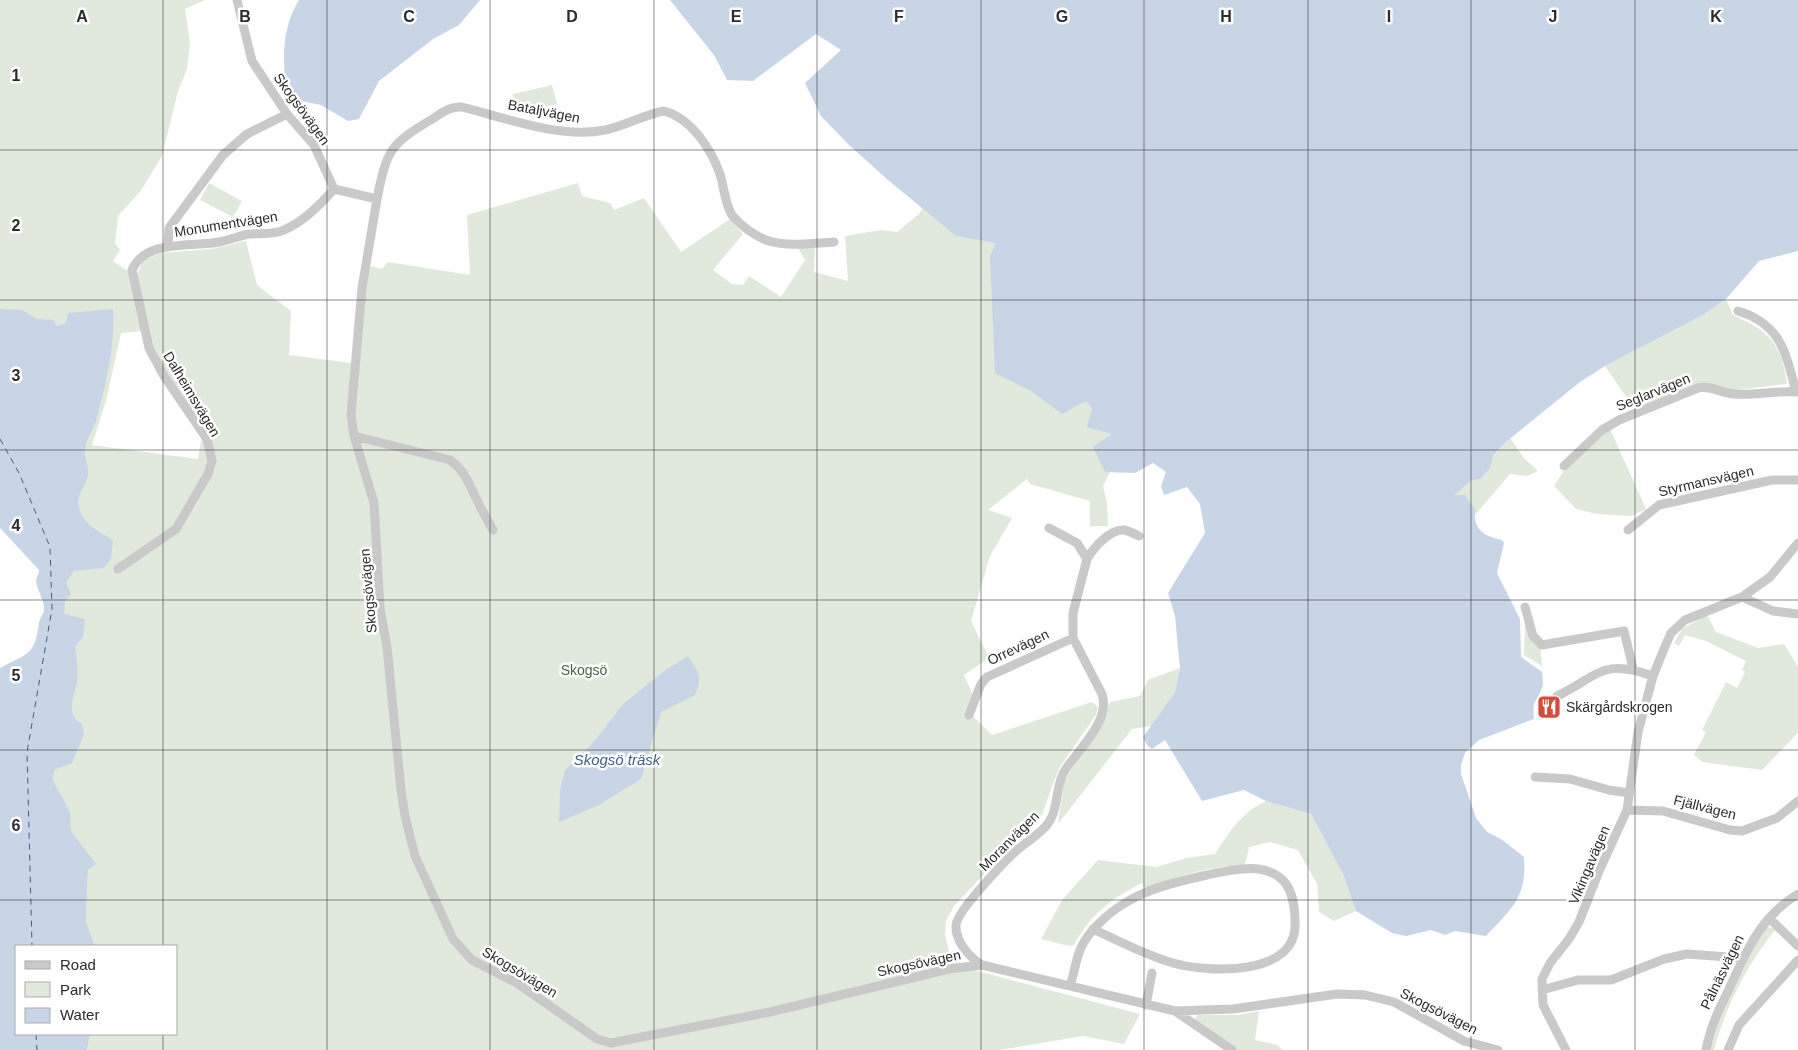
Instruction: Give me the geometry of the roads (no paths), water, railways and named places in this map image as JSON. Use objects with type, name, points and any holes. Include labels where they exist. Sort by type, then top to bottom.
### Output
[{"type":"street","name":"Skogsövägen","points":[[237,0],[252,61],[287,114],[314,145],[334,189]]},
{"type":"street","name":"Bataljvägen","points":[[377,198],[386,160],[394,146],[409,133],[450,108],[462,107],[559,131],[582,133],[605,130],[664,111],[684,120],[695,132],[713,158],[732,214],[745,227],[767,241],[782,244],[834,242]]},
{"type":"street","points":[[168,247],[169,228],[224,156],[247,134],[287,114]]},
{"type":"street","points":[[334,189],[377,198]]},
{"type":"street","name":"Monumentvägen","points":[[168,247],[218,242],[248,234],[282,231],[323,202],[334,189]]},
{"type":"street","name":"Skogsövägen","points":[[377,198],[358,330],[351,415],[354,436],[370,484],[376,523],[380,608],[387,647],[405,816],[415,856],[435,901],[453,939],[472,960],[517,983],[597,1040],[611,1043],[770,1012],[940,971],[982,965],[1175,1011],[1233,1009],[1352,993],[1394,1002],[1464,1041],[1498,1050]]},
{"type":"street","name":"Dalheimsvägen","points":[[118,569],[176,529],[208,474],[212,462],[207,439],[164,376],[149,348],[132,270],[135,263],[146,254],[168,247]]},
{"type":"street","points":[[1738,311],[1752,315],[1774,331],[1786,355],[1797,392]]},
{"type":"street","name":"Seglarvägen","points":[[1564,466],[1602,430],[1619,420],[1698,388],[1710,387],[1734,394],[1797,392]]},
{"type":"street","points":[[354,436],[450,460],[461,468],[468,478],[476,499],[493,530]]},
{"type":"street","name":"Styrmansvägen","points":[[1628,530],[1659,505],[1772,480],[1798,480]]},
{"type":"street","points":[[1049,528],[1077,542],[1087,559]]},
{"type":"street","name":"Moranvägen","points":[[982,965],[973,960],[962,945],[957,930],[959,917],[1014,852],[1050,822],[1060,778],[1104,710],[1105,702],[1102,694],[1073,638],[1073,613],[1087,559],[1091,552],[1114,531],[1124,530],[1140,536]]},
{"type":"street","name":"Vikingavägen","points":[[1566,1050],[1546,1012],[1542,990],[1545,971],[1579,922],[1598,871],[1627,810],[1638,732],[1653,676],[1664,649],[1676,628],[1685,620],[1742,597],[1770,577],[1798,543]]},
{"type":"street","points":[[1742,597],[1773,611],[1798,614]]},
{"type":"street","points":[[1525,607],[1533,636],[1542,646],[1624,631],[1633,668]]},
{"type":"street","name":"Orrevägen","points":[[969,716],[981,684],[987,677],[1073,638]]},
{"type":"street","points":[[1557,696],[1609,668],[1633,668],[1653,676]]},
{"type":"street","points":[[1534,778],[1570,779],[1609,790],[1629,793]]},
{"type":"street","name":"Fjällvägen","points":[[1627,810],[1663,811],[1730,830],[1742,830],[1763,825],[1777,818],[1798,801]]},
{"type":"street","points":[[1070,986],[1079,947],[1093,929],[1111,912],[1147,892],[1193,878],[1256,868],[1275,874],[1287,884],[1296,925],[1291,942],[1277,957],[1263,964],[1230,969],[1172,963],[1093,929]]},
{"type":"street","name":"Pålnäsvägen","points":[[1706,1050],[1713,1021],[1753,938],[1770,919],[1798,894]]},
{"type":"street","points":[[1770,919],[1798,946]]},
{"type":"street","points":[[1542,990],[1578,980],[1611,980],[1664,959],[1687,954],[1742,958]]},
{"type":"street","points":[[1728,1050],[1739,1025],[1798,960]]},
{"type":"street","points":[[1146,1005],[1152,974]]},
{"type":"street","points":[[1175,1011],[1232,1050]]},
{"type":"street","points":[[618,1050],[629,1041]]},
{"type":"water","points":[[299,0],[480,0],[459,25],[433,39],[379,81],[359,119],[348,121],[321,105],[287,98],[284,48],[289,23]]},
{"type":"water","points":[[670,0],[1798,0],[1798,251],[1759,261],[1726,299],[1703,315],[1605,366],[1580,382],[1507,441],[1493,456],[1490,468],[1480,479],[1472,480],[1455,495],[1465,495],[1475,509],[1476,522],[1481,531],[1502,540],[1504,543],[1497,573],[1520,619],[1521,657],[1542,672],[1543,680],[1542,688],[1534,705],[1534,719],[1479,740],[1465,753],[1461,765],[1461,774],[1476,818],[1487,832],[1501,839],[1524,857],[1523,883],[1520,893],[1510,910],[1486,936],[1455,931],[1445,935],[1431,930],[1406,936],[1392,933],[1356,911],[1343,874],[1311,814],[1266,801],[1244,790],[1202,801],[1165,740],[1152,749],[1147,745],[1143,737],[1175,692],[1180,668],[1175,616],[1168,593],[1205,533],[1200,504],[1187,487],[1164,495],[1161,486],[1166,472],[1153,463],[1135,473],[1105,472],[1093,447],[1112,434],[1087,427],[1092,408],[1086,401],[1062,414],[1031,391],[995,373],[990,256],[996,243],[956,236],[888,180],[849,145],[821,116],[805,83],[841,50],[816,34],[753,81],[727,80],[714,55]]},
{"type":"water","points":[[0,309],[22,310],[37,319],[53,320],[57,326],[66,323],[68,313],[113,309],[113,338],[109,365],[96,421],[86,446],[88,475],[78,502],[81,513],[88,523],[97,531],[113,540],[111,559],[104,568],[74,571],[66,582],[71,594],[65,601],[64,614],[85,619],[83,637],[75,646],[77,682],[72,704],[73,715],[82,724],[84,734],[72,763],[54,770],[53,781],[70,812],[71,831],[96,864],[88,870],[86,921],[95,945],[15,945],[15,1035],[90,1035],[87,1050],[0,1050],[0,668],[24,656],[32,648],[39,621],[44,611],[36,581],[39,570],[0,528]]},
{"type":"water","name":"Skogsö träsk","points":[[688,656],[699,674],[699,683],[695,695],[661,712],[641,779],[599,805],[559,822],[560,790],[565,770],[592,744],[624,703],[667,669]]},
{"type":"place","name":"Skärgårdskrogen","points":[[1549,707]]},
{"type":"park label","name":"Skogsö","points":[[584,670]]}]
